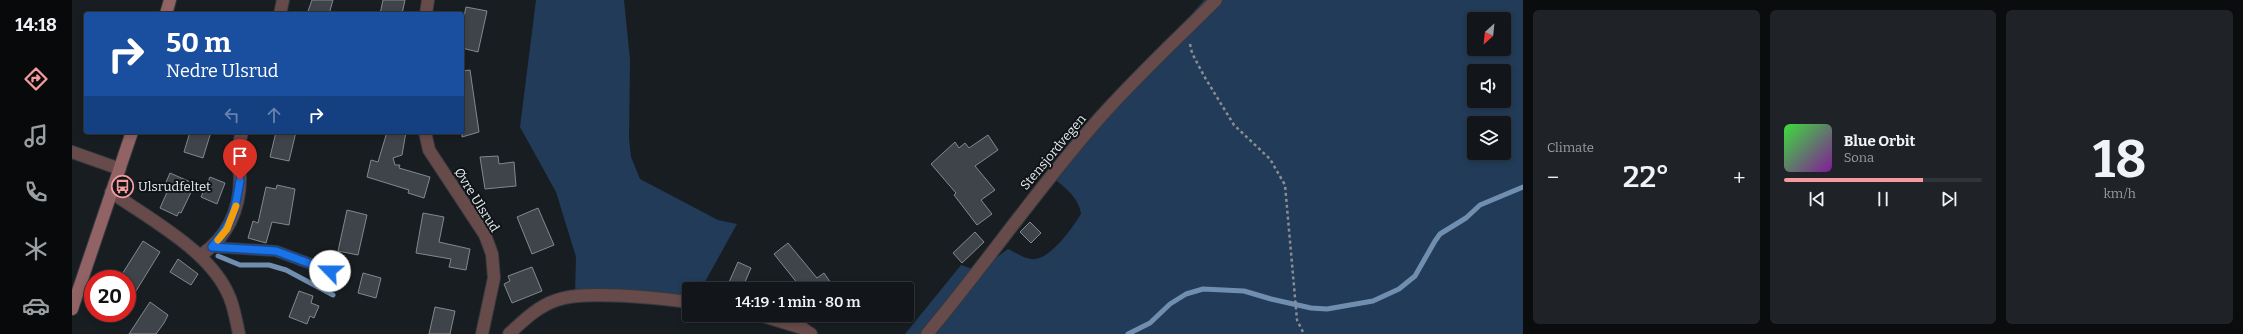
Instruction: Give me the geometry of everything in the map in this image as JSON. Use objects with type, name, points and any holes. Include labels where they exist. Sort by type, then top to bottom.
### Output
[{"type":"main road","points":[[167,12],[170,0]]},
{"type":"main road","points":[[72,309],[131,134]]},
{"type":"street","points":[[280,12],[283,0]]},
{"type":"street","points":[[426,12],[428,0]]},
{"type":"street","name":"Stensjordvegen","points":[[927,334],[969,284],[1042,187],[1098,120],[1216,0]]},
{"type":"street","points":[[201,255],[212,247],[227,229],[236,209],[240,180],[238,142],[241,134]]},
{"type":"street","name":"Øvre Ulsrud","points":[[425,134],[429,150],[485,235],[492,254],[494,278],[482,334]]},
{"type":"street","points":[[72,152],[120,169]]},
{"type":"street","points":[[112,192],[201,255],[214,269],[232,303],[239,334]]},
{"type":"street","points":[[509,334],[538,310],[557,300],[585,296],[661,298],[682,301]]},
{"type":"street","points":[[783,322],[802,328],[811,334]]},
{"type":"lane","points":[[212,247],[276,251],[330,271]]},
{"type":"path","points":[[1187,29],[1192,53],[1204,76],[1234,124],[1270,159],[1285,185],[1297,320],[1304,334]]},
{"type":"shaded area","points":[[536,0],[624,0],[630,60],[629,139],[631,157],[640,179],[718,220],[737,224],[705,282],[682,282],[682,299],[575,294],[576,257],[556,192],[520,127]]},
{"type":"shaded area","points":[[1204,0],[1523,0],[1523,334],[905,334],[961,265],[978,271],[1008,249],[1031,259],[1038,258],[1053,250],[1081,214],[1077,202],[1066,188],[1051,176]]},
{"type":"building","points":[[312,0],[333,0],[330,12],[308,12]]},
{"type":"building","points":[[383,0],[405,0],[402,12],[380,12]]},
{"type":"building","points":[[466,7],[487,11],[478,52],[464,48],[464,16]]},
{"type":"building","points":[[470,70],[479,132],[462,137],[462,134],[464,134],[464,71]]},
{"type":"building","points":[[189,134],[210,134],[203,158],[184,152]]},
{"type":"building","points":[[276,134],[296,134],[289,161],[270,157]]},
{"type":"building","points":[[386,134],[406,134],[402,155],[393,158],[395,165],[400,165],[399,168],[430,177],[424,198],[408,193],[409,190],[367,177],[371,160],[378,162]]},
{"type":"building","points":[[988,135],[998,150],[975,166],[995,190],[981,200],[992,214],[977,225],[954,195],[956,193],[931,164],[955,142],[959,148],[965,143],[969,148]]},
{"type":"building","points":[[498,156],[499,164],[514,162],[516,186],[485,189],[480,157]]},
{"type":"building","points":[[170,173],[195,184],[181,213],[179,212],[177,216],[160,208],[168,190],[163,189]]},
{"type":"building","points":[[210,177],[225,183],[217,204],[201,197]]},
{"type":"building","points":[[277,185],[295,189],[289,225],[272,222],[266,243],[248,238],[253,221],[258,223],[266,187],[276,189]]},
{"type":"building","points":[[538,208],[554,245],[532,254],[517,217]]},
{"type":"building","points":[[347,210],[367,215],[358,255],[338,251]]},
{"type":"building","points":[[423,213],[444,217],[439,242],[470,249],[466,270],[449,267],[451,259],[416,253]]},
{"type":"building","points":[[1030,222],[1041,233],[1031,243],[1020,232]]},
{"type":"building","points":[[975,232],[984,242],[962,263],[953,253]]},
{"type":"building","points":[[143,241],[160,252],[136,291],[136,270],[125,270]]},
{"type":"building","points":[[788,243],[817,278],[824,273],[830,282],[796,282],[774,254]]},
{"type":"building","points":[[178,259],[198,274],[191,285],[170,272]]},
{"type":"building","points":[[738,262],[751,268],[745,282],[729,282]]},
{"type":"building","points":[[532,267],[542,291],[512,303],[504,284],[510,281],[508,276]]},
{"type":"building","points":[[363,273],[381,278],[376,298],[358,293]]},
{"type":"building","points":[[299,291],[313,296],[311,303],[319,306],[314,318],[310,316],[307,324],[289,317]]},
{"type":"building","points":[[150,302],[168,315],[164,323],[156,334],[129,334]]},
{"type":"building","points":[[435,307],[455,311],[450,334],[429,334]]},
{"type":"waterway","points":[[1128,334],[1150,323],[1170,304],[1186,294],[1203,289],[1244,291],[1311,308],[1327,309],[1373,301],[1399,289],[1415,276],[1440,234],[1466,218],[1480,205],[1523,187]]},
{"type":"waterway","points":[[218,256],[240,265],[269,265],[286,270],[333,295]]},
{"type":"slow traffic","points":[[218,240],[227,229],[236,206]]},
{"type":"place","name":"Ulsrudfeltet","points":[[123,186]]},
{"type":"route","points":[[240,180],[236,209],[227,229],[212,247],[250,251],[276,251],[330,271]]}]
